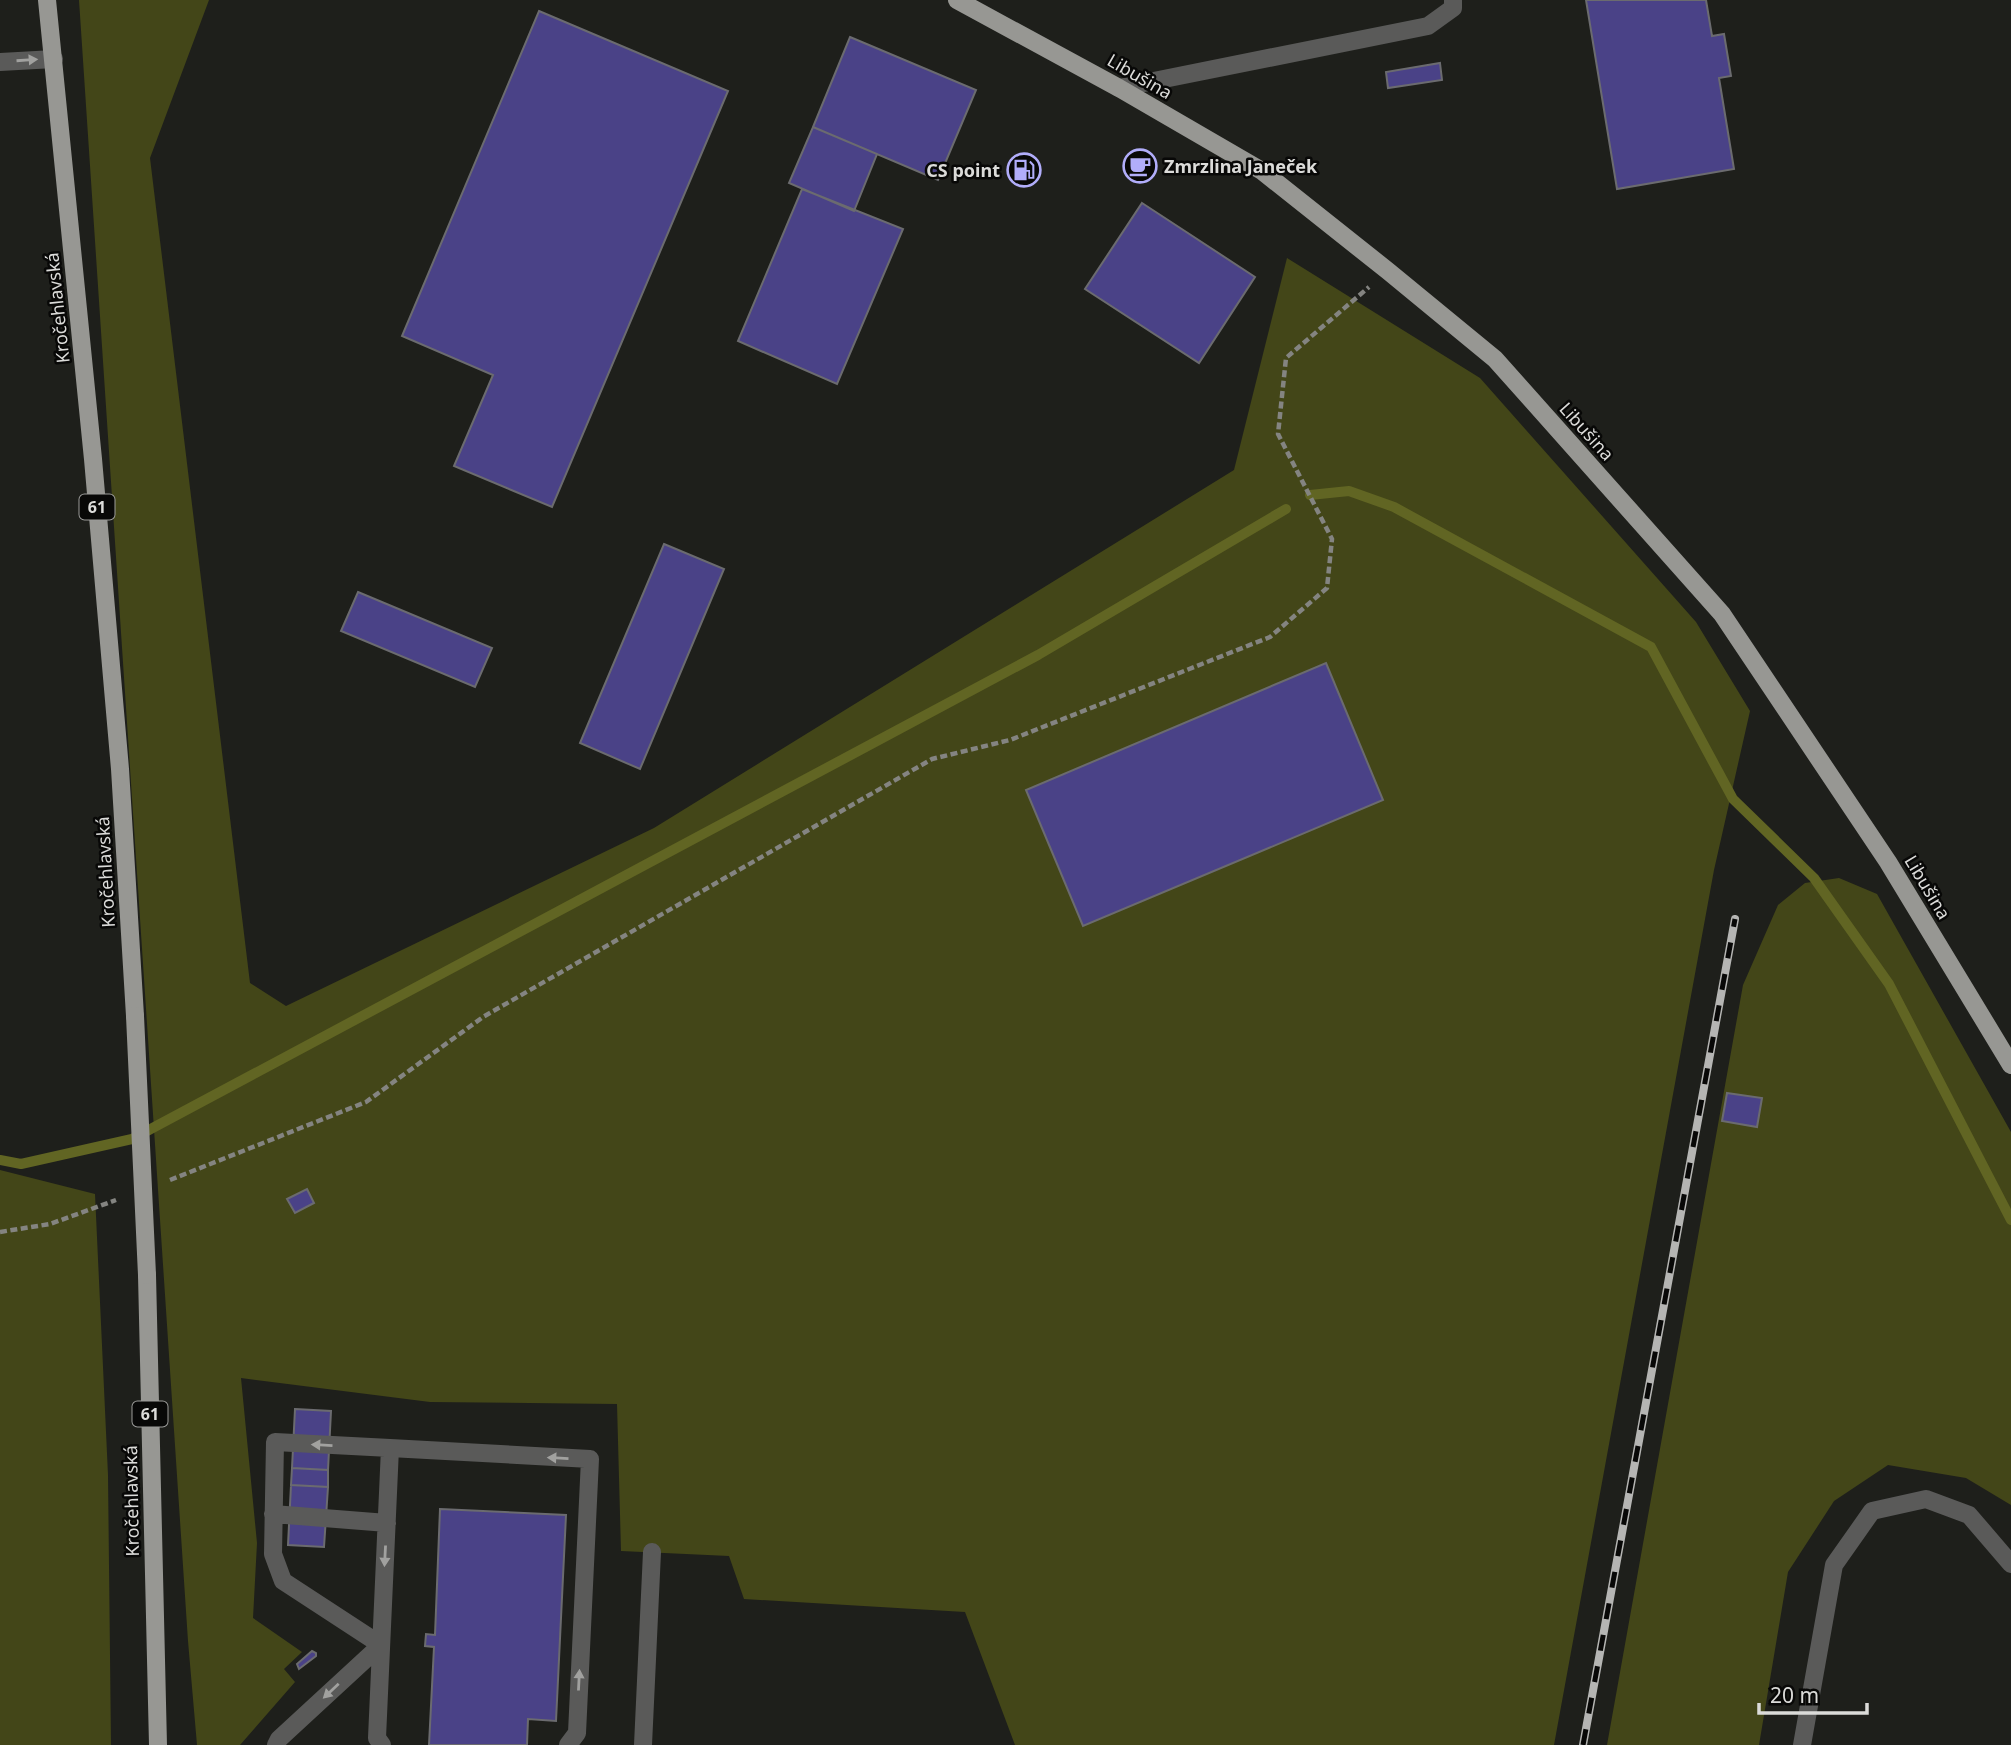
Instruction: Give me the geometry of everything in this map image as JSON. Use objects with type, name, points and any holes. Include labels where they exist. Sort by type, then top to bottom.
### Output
[{"type":"main road","name":"Kročehlavská","points":[[47,0],[93,459],[119,755],[147,1275],[158,1745]]},
{"type":"main road","name":"Libušina","points":[[957,0],[1119,88],[1262,171],[1495,359],[1722,614],[1888,862],[2011,1065]]},
{"type":"street","points":[[1119,88],[1428,26],[1453,8],[1453,0]]},
{"type":"street","points":[[0,62],[54,59]]},
{"type":"street","points":[[381,1645],[282,1581],[273,1554],[275,1442],[590,1459],[577,1733],[568,1745]]},
{"type":"street","points":[[382,1745],[377,1738],[390,1448]]},
{"type":"street","points":[[1802,1745],[1834,1565],[1872,1511],[1926,1499],[1969,1515],[2011,1564]]},
{"type":"street","points":[[273,1514],[387,1523]]},
{"type":"street","points":[[643,1745],[652,1552]]},
{"type":"street","points":[[276,1745],[279,1739],[381,1645]]},
{"type":"path","points":[[163,1182],[366,1102],[483,1017],[932,759],[1010,740],[1270,637],[1326,588],[1332,539],[1278,434],[1286,358],[1388,271]]},
{"type":"path","points":[[0,1232],[50,1224],[125,1196]]},
{"type":"green space","points":[[79,0],[209,0],[150,158],[250,983],[286,1006],[654,828],[1234,470],[1287,258],[1480,378],[1696,622],[1750,711],[1714,870],[1554,1745],[1015,1745],[965,1612],[744,1599],[729,1556],[621,1551],[617,1404],[430,1402],[241,1378],[257,1543],[253,1618],[302,1652],[284,1669],[295,1682],[240,1745],[197,1745]]},
{"type":"green space","points":[[1839,878],[1877,894],[2011,1132],[2011,1505],[1966,1478],[1888,1465],[1834,1501],[1788,1572],[1759,1745],[1607,1745],[1743,985],[1778,905],[1805,883]]},
{"type":"green space","points":[[0,1170],[95,1194],[108,1475],[111,1745],[0,1745]]},
{"type":"building","points":[[1586,0],[1706,0],[1712,36],[1724,34],[1731,76],[1719,78],[1734,169],[1617,189]]},
{"type":"building","points":[[539,11],[728,91],[552,507],[454,466],[493,375],[402,336]]},
{"type":"building","points":[[850,37],[976,90],[938,180],[813,127]]},
{"type":"building","points":[[1440,63],[1442,80],[1388,88],[1386,72]]},
{"type":"building","points":[[813,127],[877,154],[854,211],[789,183]]},
{"type":"building","points":[[802,189],[903,229],[837,384],[738,341]]},
{"type":"building","points":[[1142,203],[1255,277],[1199,363],[1085,289]]},
{"type":"building","points":[[664,544],[724,569],[640,769],[580,743]]},
{"type":"building","points":[[358,592],[492,648],[475,687],[341,631]]},
{"type":"building","points":[[1326,663],[1383,800],[1083,926],[1026,790]]},
{"type":"building","points":[[1727,1093],[1762,1098],[1757,1127],[1722,1121]]},
{"type":"building","points":[[307,1189],[314,1203],[295,1213],[287,1199]]},
{"type":"building","points":[[295,1409],[331,1411],[328,1470],[292,1468]]},
{"type":"building","points":[[292,1468],[328,1470],[328,1487],[291,1485]]},
{"type":"building","points":[[291,1485],[328,1487],[324,1547],[288,1545]]},
{"type":"building","points":[[440,1509],[566,1515],[556,1721],[528,1719],[527,1745],[429,1745],[434,1647],[425,1646],[426,1634],[435,1635]]},
{"type":"building","points":[[312,1651],[316,1656],[299,1669],[297,1664]]},
{"type":"waterway","points":[[1310,495],[1349,491],[1394,507],[1651,647],[1733,799],[1814,878],[1889,984],[2011,1220]]},
{"type":"waterway","points":[[0,1160],[21,1164],[132,1139],[1038,655],[1286,509]]},
{"type":"railway","points":[[1583,1745],[1735,919]]},
{"type":"place","name":"Zmrzlina Janeček","points":[[1140,166]]},
{"type":"place","name":"CS point","points":[[1024,170]]}]
